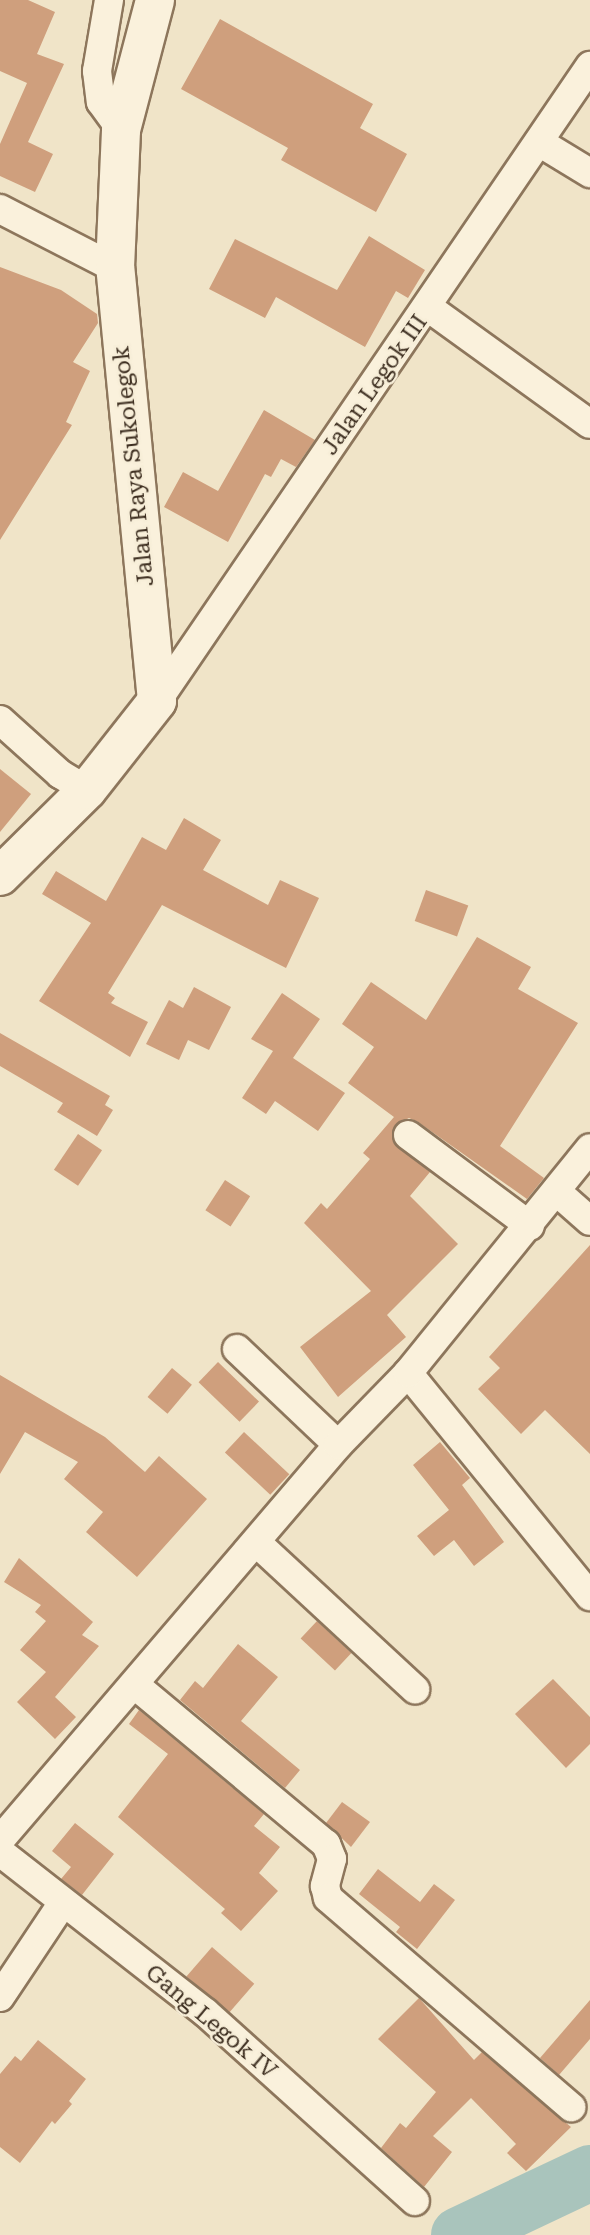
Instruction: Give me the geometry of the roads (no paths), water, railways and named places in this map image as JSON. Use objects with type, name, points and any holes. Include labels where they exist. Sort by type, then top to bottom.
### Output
[{"type":"street","points":[[109,0],[97,71],[101,102],[121,130]]},
{"type":"street","name":"Jalan Raya Sukolegok","points":[[155,0],[121,130],[115,268],[157,701]]},
{"type":"street","name":"Jalan Legok III","points":[[157,701],[429,307],[590,66]]},
{"type":"street","points":[[539,142],[590,173]]},
{"type":"street","points":[[0,209],[115,268]]},
{"type":"street","points":[[429,307],[590,424]]},
{"type":"street","points":[[0,876],[87,790],[157,701]]},
{"type":"street","points":[[0,720],[60,774],[87,790]]},
{"type":"street","points":[[408,1135],[530,1226]]},
{"type":"street","points":[[0,1840],[338,1445],[408,1373],[530,1226],[590,1148]]},
{"type":"street","points":[[556,1191],[590,1221]]},
{"type":"street","points":[[237,1349],[338,1445]]},
{"type":"street","points":[[408,1373],[590,1596]]},
{"type":"street","points":[[256,1542],[415,1689]]},
{"type":"street","points":[[135,1685],[326,1844],[332,1859],[326,1886],[328,1898],[571,2107]]},
{"type":"street","name":"Gang Legok IV","points":[[0,1852],[62,1905],[206,2013],[415,2201]]},
{"type":"street","points":[[0,1997],[62,1905]]},
{"type":"waterway","points":[[459,2235],[590,2173]]}]
